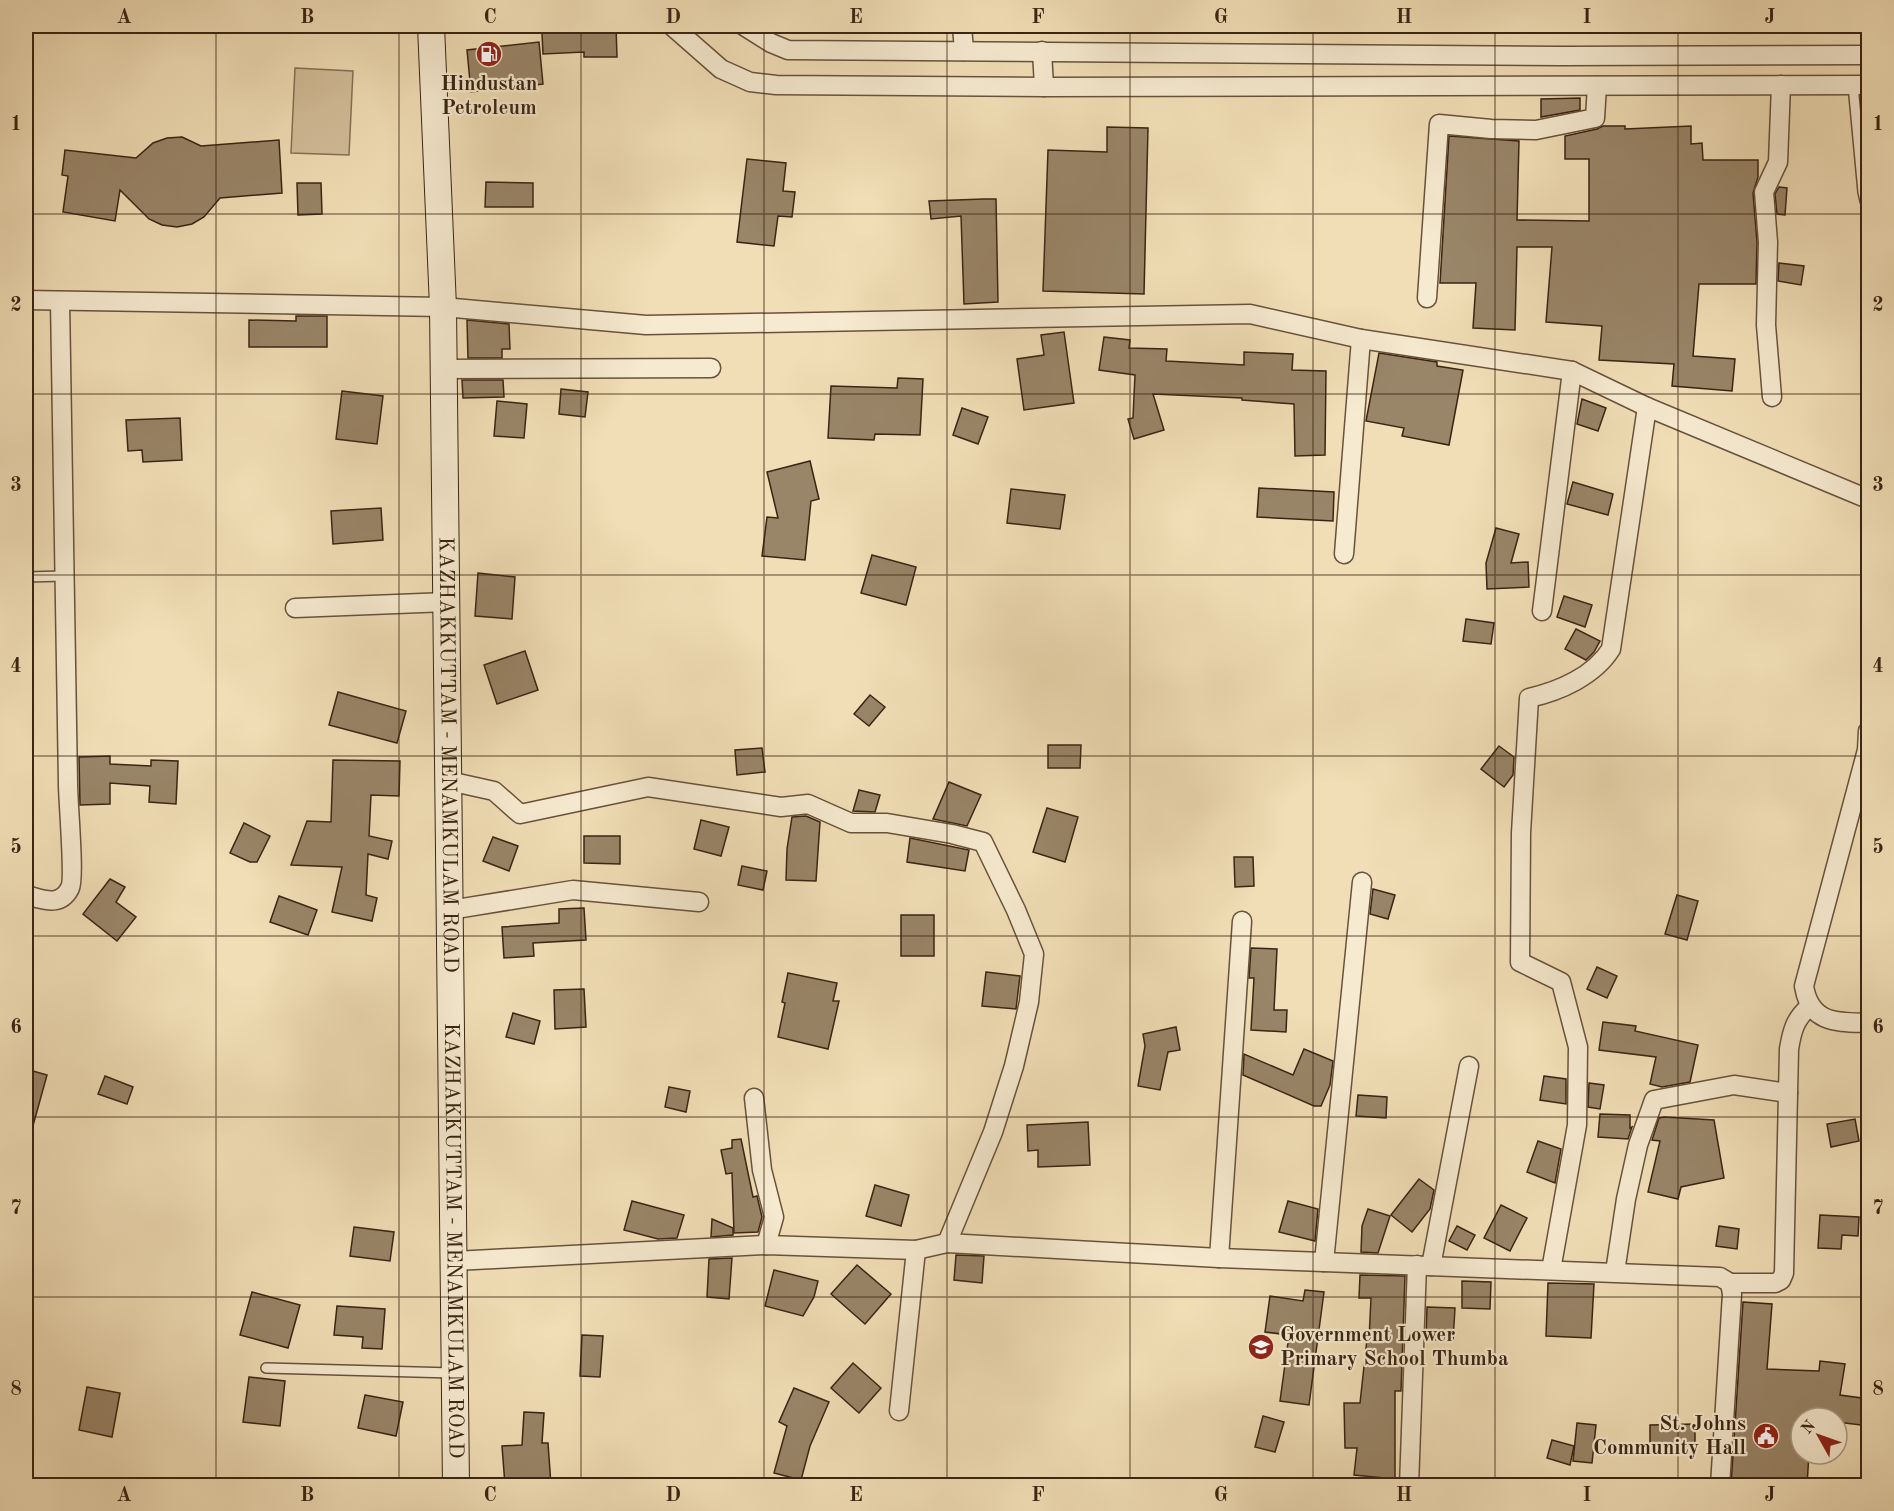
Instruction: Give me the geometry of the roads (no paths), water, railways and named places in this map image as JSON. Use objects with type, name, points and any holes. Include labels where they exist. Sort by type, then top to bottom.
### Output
[{"type":"main road","name":"KAZHAKKUTTAM - MENAMKULAM ROAD","points":[[431,26],[443,307],[456,1485]]},
{"type":"street","points":[[672,26],[721,69],[750,82],[776,85],[1044,87],[1861,85]]},
{"type":"street","points":[[744,26],[771,43],[788,50],[1562,56],[1869,55]]},
{"type":"street","points":[[962,26],[964,51]]},
{"type":"street","points":[[1042,51],[1044,87]]},
{"type":"street","points":[[1561,86],[1562,56]]},
{"type":"street","points":[[1772,397],[1766,325],[1768,242],[1764,192],[1778,162],[1781,85]]},
{"type":"street","points":[[1426,298],[1439,124],[1536,130],[1595,118],[1597,86]]},
{"type":"street","points":[[26,300],[443,307],[646,325],[1250,314],[1361,339],[1572,371],[1647,407],[1868,498]]},
{"type":"street","points":[[26,895],[47,901],[66,895],[71,886],[72,872],[63,576],[60,301]]},
{"type":"street","points":[[1344,554],[1361,339]]},
{"type":"street","points":[[444,369],[711,368]]},
{"type":"street","points":[[1542,611],[1572,371]]},
{"type":"street","points":[[1551,1270],[1577,1125],[1578,1047],[1561,982],[1520,962],[1521,833],[1529,698],[1549,693],[1592,671],[1611,650],[1647,407]]},
{"type":"street","points":[[294,608],[447,602]]},
{"type":"street","points":[[1869,731],[1867,750],[1804,986],[1809,1006],[1819,1015],[1834,1022],[1869,1023]]},
{"type":"street","points":[[448,781],[494,791],[520,814],[648,787],[781,807],[808,804],[851,823],[887,823],[952,834],[983,842],[1016,910],[1034,954],[1029,1002],[1014,1066],[993,1132],[947,1243]]},
{"type":"street","points":[[1324,1262],[1362,882]]},
{"type":"street","points":[[450,910],[573,890],[699,902]]},
{"type":"street","points":[[1219,1258],[1242,921]]},
{"type":"street","points":[[454,1262],[766,1245],[916,1250],[947,1243],[1219,1258],[1712,1276],[1720,1277],[1730,1283],[1775,1283],[1781,1280],[1784,1273],[1789,1049],[1791,1033],[1798,1016],[1809,1006]]},
{"type":"street","points":[[1409,1485],[1424,1265],[1468,1066]]},
{"type":"street","points":[[1615,1272],[1626,1198],[1638,1145],[1654,1100],[1734,1085],[1788,1093]]},
{"type":"street","points":[[754,1098],[762,1170],[774,1217],[766,1245]]},
{"type":"street","points":[[898,1411],[916,1250]]},
{"type":"street","points":[[1720,1485],[1732,1294],[1730,1283]]},
{"type":"lane","points":[[1861,85],[1863,192],[1869,206]]},
{"type":"lane","points":[[26,577],[63,576]]},
{"type":"lane","points":[[266,1368],[455,1374]]},
{"type":"place","name":"Hindustan Petroleum","points":[[489,54]]},
{"type":"place","name":"Government Lower Primary School Thumba","points":[[1261,1347]]},
{"type":"place","name":"St. Johns Community Hall","points":[[1766,1436]]}]
